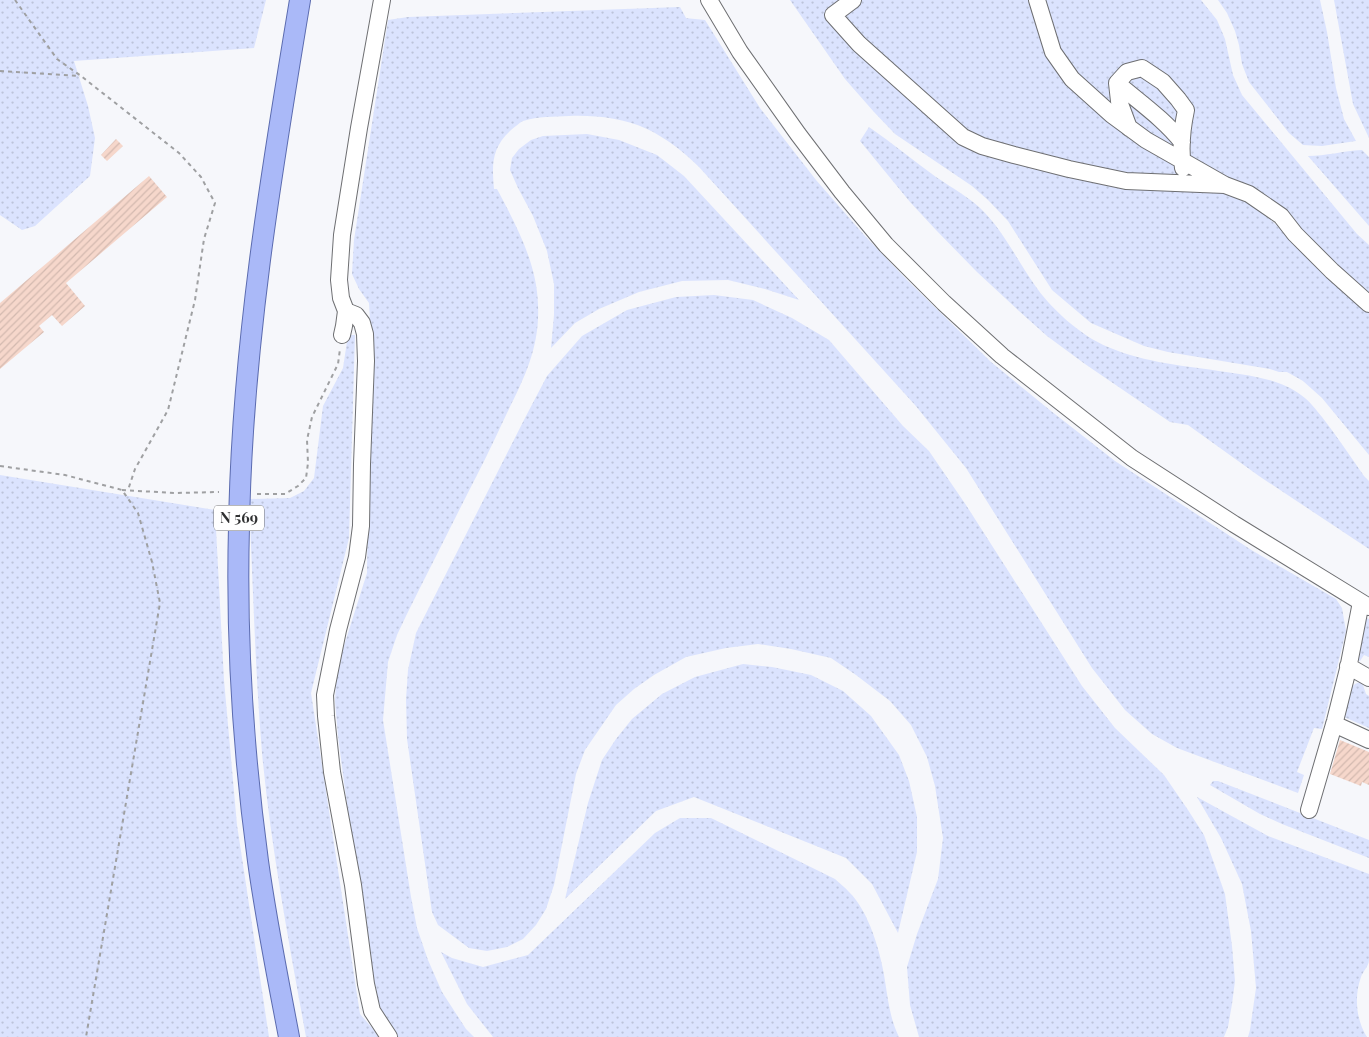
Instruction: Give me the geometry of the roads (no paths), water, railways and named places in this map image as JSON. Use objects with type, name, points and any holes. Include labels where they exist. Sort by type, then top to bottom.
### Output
[{"type":"main road","name":"N 569","points":[[289,1037],[258,863],[247,767],[240,650],[239,526],[244,411],[254,297],[300,0]]},
{"type":"lane","points":[[342,335],[346,311],[341,298],[339,280],[342,235],[382,0]]},
{"type":"lane","points":[[709,0],[740,52],[842,192],[886,245],[944,303],[994,349],[1132,458],[1234,524],[1365,604],[1334,724],[1309,810]]},
{"type":"lane","points":[[853,0],[833,15],[859,44],[963,137],[982,146],[1069,170],[1126,181],[1225,185]]},
{"type":"lane","points":[[1037,0],[1053,52],[1072,79],[1112,115],[1146,140],[1225,185],[1249,194],[1281,216],[1295,234],[1369,304]]},
{"type":"lane","points":[[1129,128],[1119,101],[1117,84],[1127,72],[1142,68],[1162,82],[1186,110],[1182,142],[1184,183]]},
{"type":"lane","points":[[1117,84],[1182,142]]},
{"type":"lane","points":[[346,311],[356,315],[362,324],[365,334],[366,361],[361,526],[357,557],[338,630],[325,695],[326,716],[332,772],[353,885],[366,984],[372,1011],[389,1037]]},
{"type":"lane","points":[[1348,666],[1369,678]]},
{"type":"lane","points":[[1334,724],[1369,740]]}]
